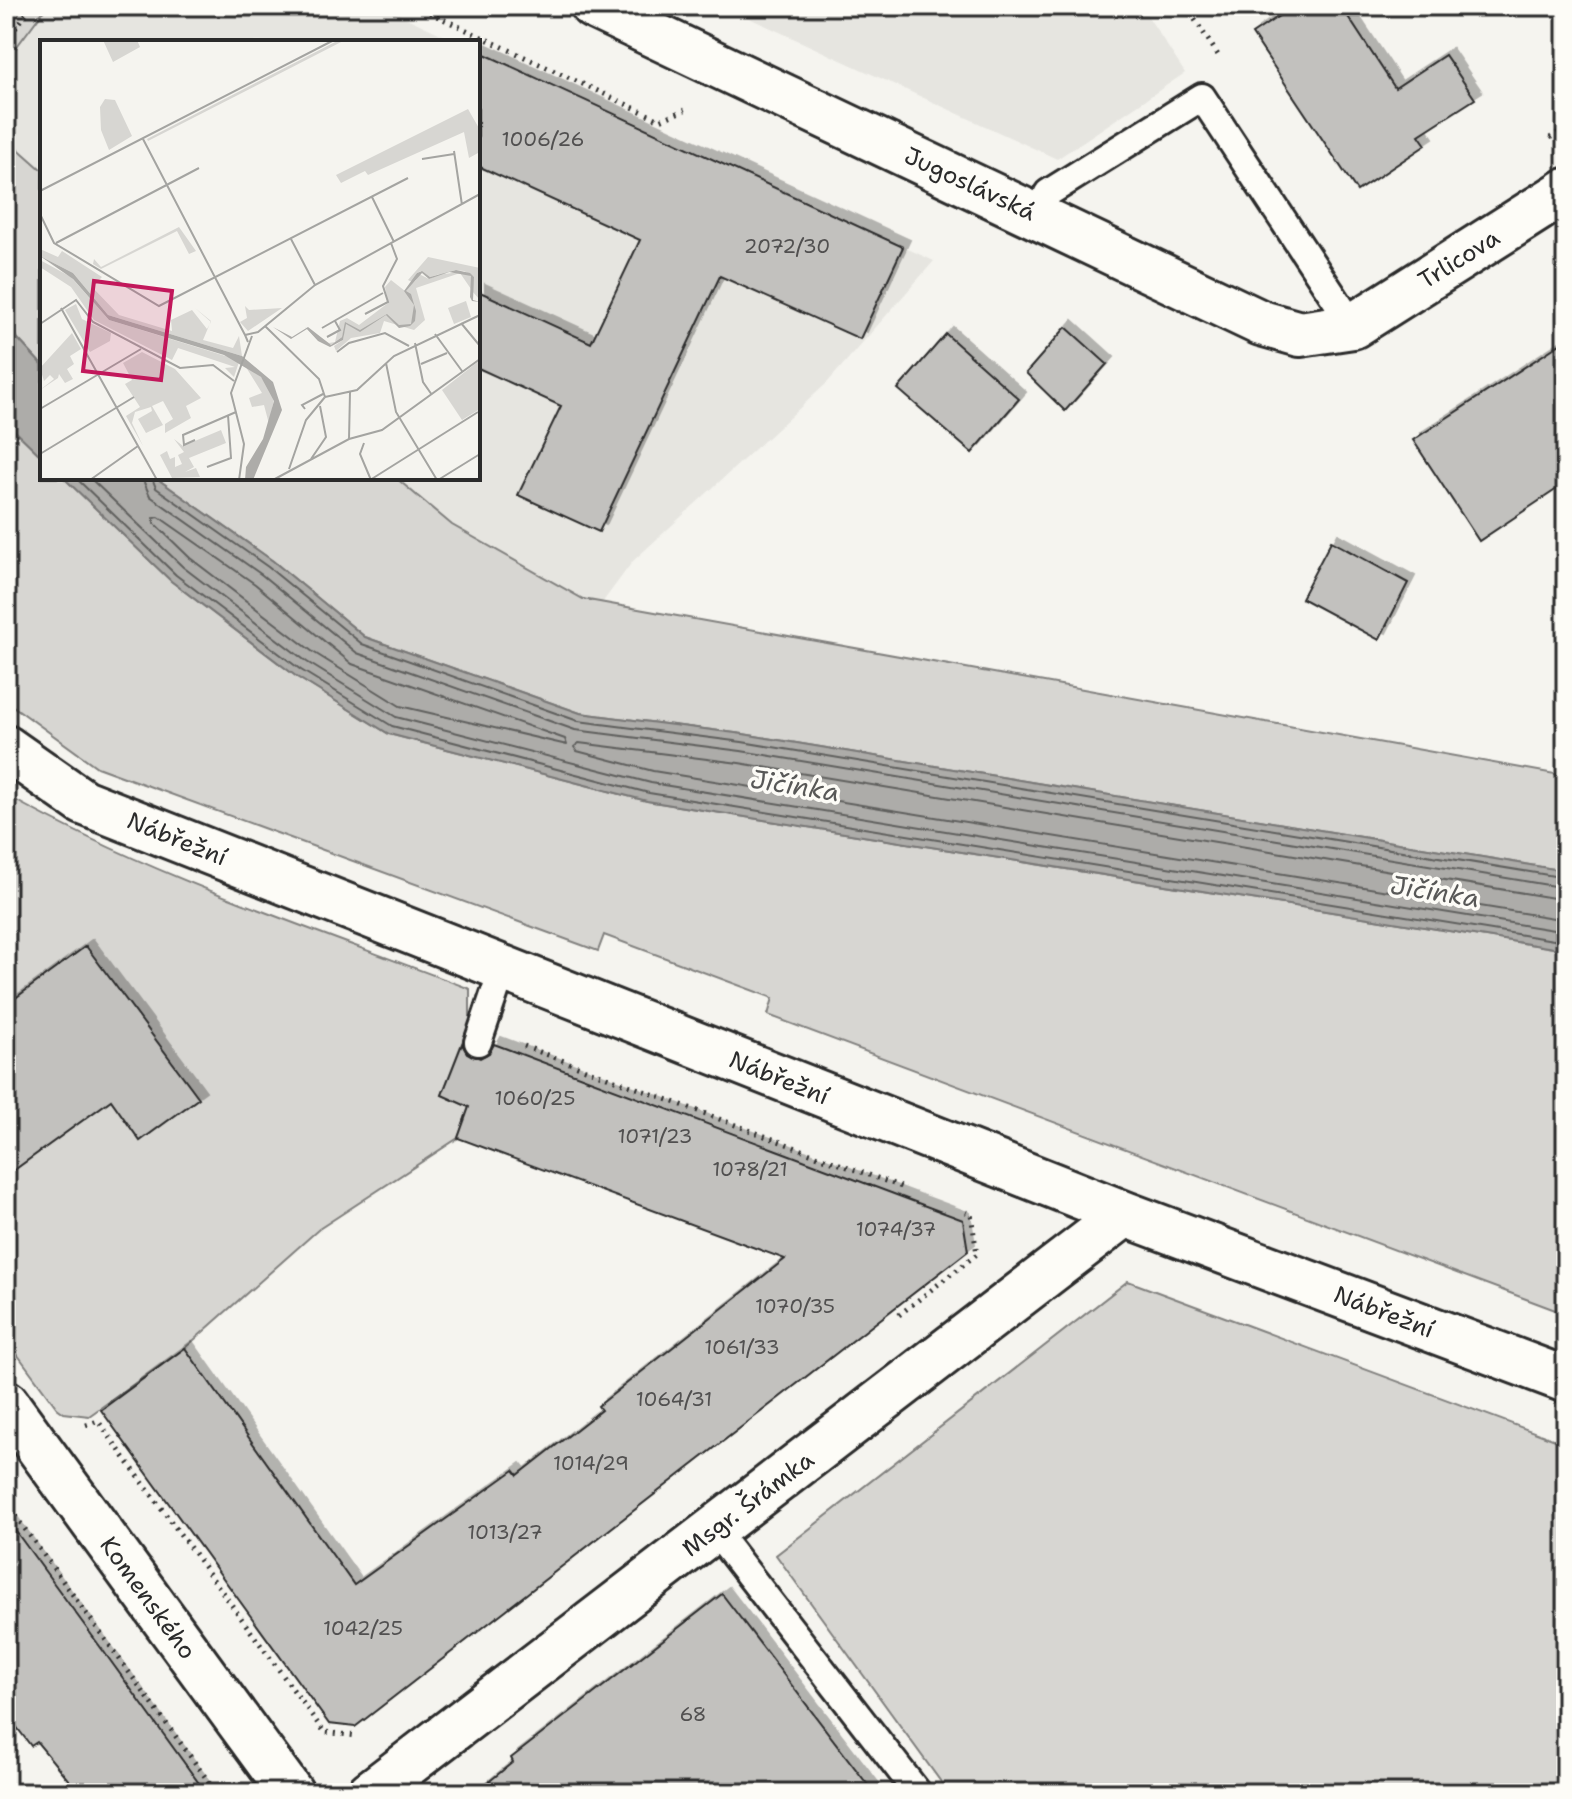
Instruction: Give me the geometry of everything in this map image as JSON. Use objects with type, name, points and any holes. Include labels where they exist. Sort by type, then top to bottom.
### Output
[{"type":"street","name":"Jugoslávská","points":[[593,6],[1261,323],[1300,334],[1353,326]]},
{"type":"street","name":"Trlicova","points":[[1353,326],[1566,191]]},
{"type":"street","name":"Nábřežní","points":[[6,748],[83,802],[1125,1214],[1566,1380]]},
{"type":"street","name":"Msgr. Šrámka","points":[[370,1793],[1125,1214]]},
{"type":"street","name":"Komenského","points":[[6,1403],[291,1793]]},
{"type":"lane","points":[[1037,216],[1048,193],[1202,97],[1353,326]]},
{"type":"lane","points":[[480,1036],[503,968]]},
{"type":"lane","points":[[714,1530],[918,1793]]},
{"type":"path","points":[[6,41],[32,6]]},
{"type":"path","points":[[480,1036],[914,1192]]},
{"type":"path","points":[[891,1321],[977,1254],[971,1214],[957,1208]]},
{"type":"path","points":[[79,1426],[98,1421],[324,1732],[358,1736],[370,1727]]},
{"type":"path","points":[[6,1503],[217,1793]]},
{"type":"shaded area","points":[[6,6],[47,6],[6,61]]},
{"type":"shaded area","points":[[48,6],[381,6],[454,40],[40,40],[40,168],[6,138],[6,61]]},
{"type":"shaded area","points":[[723,6],[1141,6],[1185,73],[1057,159]]},
{"type":"shaded area","points":[[480,52],[934,261],[827,383],[633,561],[602,603],[583,599],[452,525],[398,480],[480,480]]},
{"type":"shaded area","points":[[6,138],[40,168],[40,363],[6,326]]},
{"type":"shaded area","points":[[6,422],[40,455],[40,480],[66,480],[171,581],[297,677],[389,734],[647,801],[1566,950],[1566,1314],[768,1015],[773,998],[604,935],[598,951],[97,767],[6,701]]},
{"type":"shaded area","points":[[159,480],[398,480],[452,525],[583,599],[1566,776],[1566,871],[743,734],[580,713],[365,637],[273,561]]},
{"type":"shaded area","points":[[6,795],[176,877],[470,989],[470,1022],[442,1095],[469,1107],[458,1138],[319,1229],[185,1348],[89,1416],[64,1413],[57,1408],[6,1339]]},
{"type":"shaded area","points":[[1128,1281],[1566,1444],[1566,1793],[949,1793],[776,1555]]},
{"type":"water","points":[[6,326],[40,363],[40,455],[6,422]]},
{"type":"water","name":"Jičínka","points":[[66,480],[159,480],[273,561],[365,637],[580,713],[743,734],[1566,871],[1566,950],[647,801],[389,734],[297,677],[171,581]]},
{"type":"building","points":[[1294,6],[1341,6],[1395,88],[1445,55],[1475,99],[1419,135],[1426,145],[1357,191],[1252,34]]},
{"type":"building","points":[[480,52],[903,247],[860,339],[720,276],[599,532],[518,495],[561,406],[480,369],[480,292],[591,343],[640,240],[480,167]]},
{"type":"building","points":[[1066,327],[1107,364],[1065,411],[1026,373]]},
{"type":"building","points":[[946,334],[1019,399],[972,453],[898,389]]},
{"type":"building","points":[[1566,340],[1566,483],[1479,541],[1413,440]]},
{"type":"building","points":[[1331,541],[1408,583],[1379,640],[1301,598]]},
{"type":"building","points":[[86,946],[199,1098],[140,1141],[111,1100],[6,1176],[6,1005]]},
{"type":"building","points":[[462,1044],[467,1053],[480,1058],[489,1053],[494,1044],[963,1220],[968,1251],[355,1727],[329,1724],[101,1410],[185,1348],[354,1585],[514,1470],[518,1475],[601,1410],[598,1406],[785,1259],[458,1138],[469,1107],[442,1095]]},
{"type":"building","points":[[6,1518],[206,1793],[79,1793],[37,1742],[31,1746],[6,1713]]},
{"type":"building","points":[[722,1594],[874,1793],[475,1793],[513,1762],[511,1758]]}]
